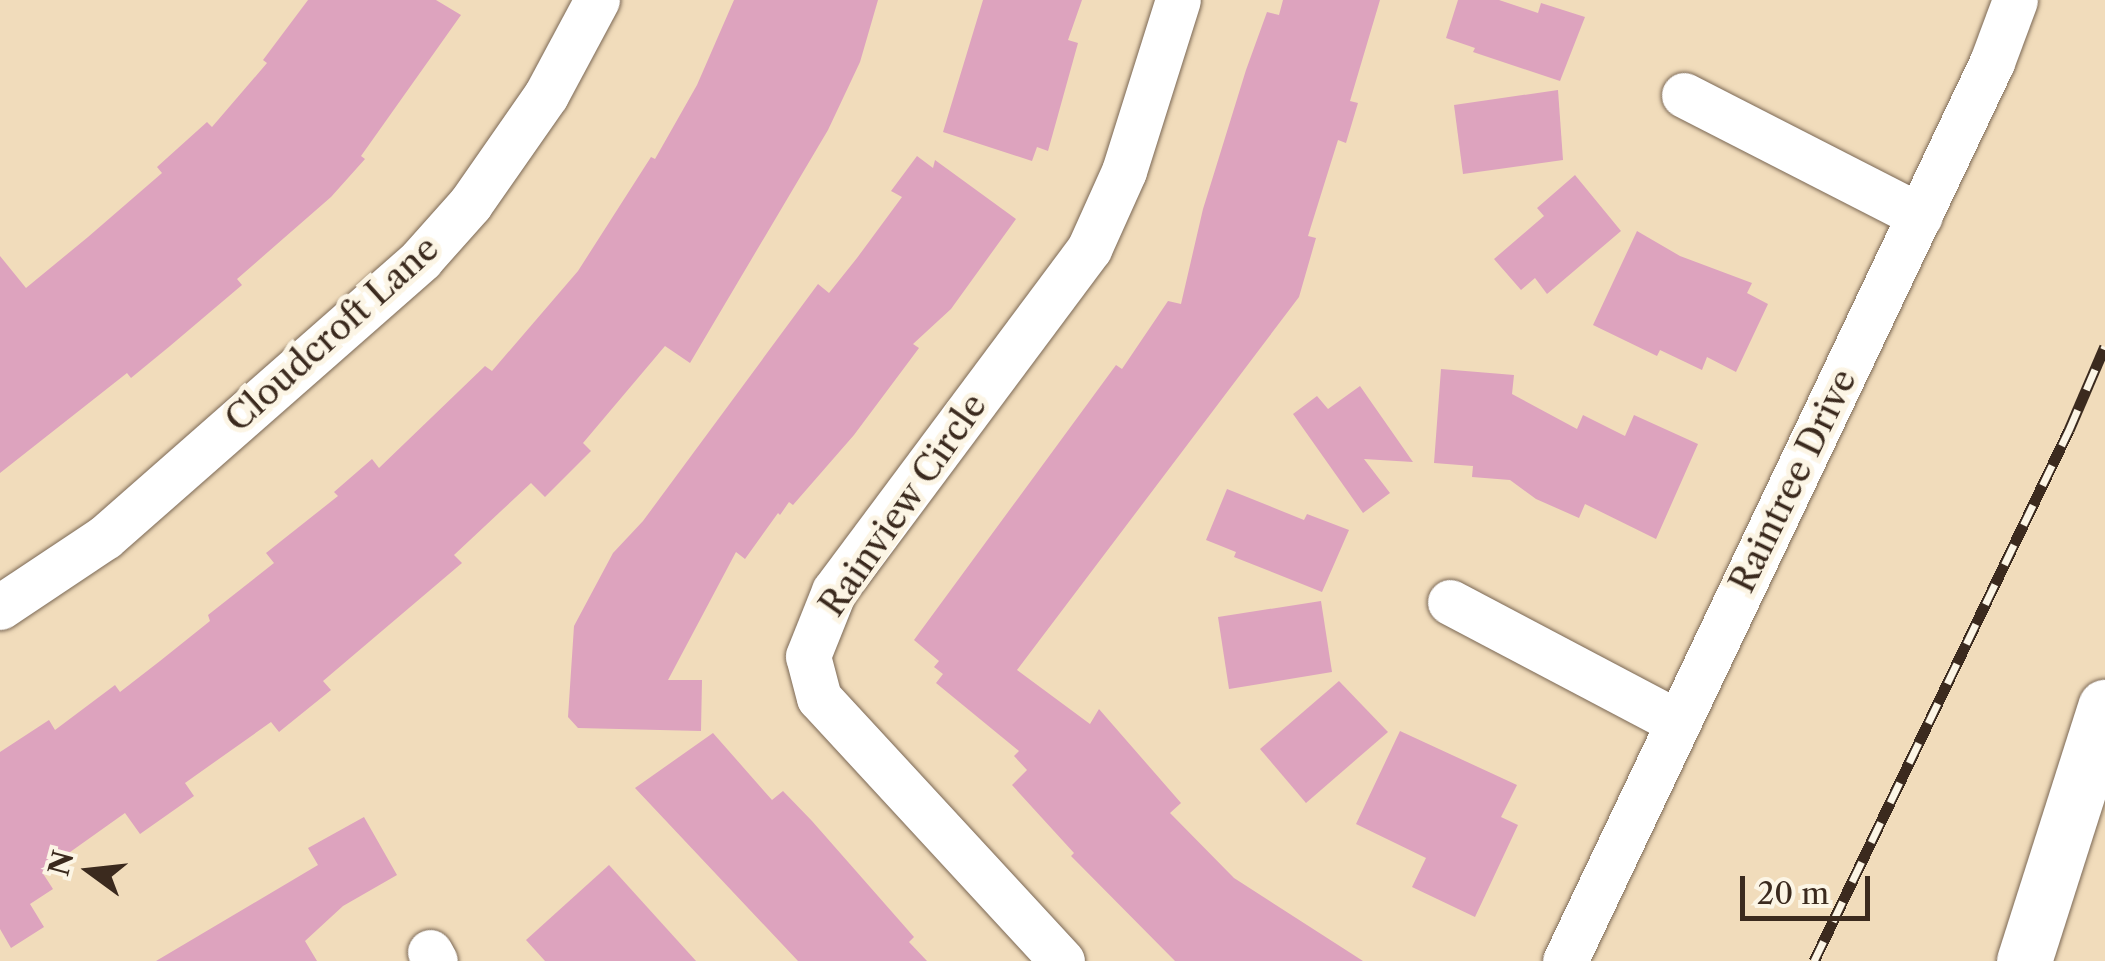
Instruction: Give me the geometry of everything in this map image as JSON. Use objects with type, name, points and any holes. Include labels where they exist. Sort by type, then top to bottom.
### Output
[{"type":"street","name":"Cloudcroft Lane","points":[[0,607],[105,538],[421,260],[470,204],[546,96],[598,0]]},
{"type":"street","name":"Rainview Circle","points":[[1062,961],[819,698],[808,656],[834,591],[1090,249],[1124,170],[1178,0]]},
{"type":"street","name":"Raintree Drive","points":[[1566,961],[1992,62],[2015,0]]},
{"type":"street","points":[[1684,95],[1920,216]]},
{"type":"street","points":[[1450,602],[1678,722]]},
{"type":"street","points":[[2024,961],[2105,707]]},
{"type":"building","points":[[308,0],[436,0],[461,15],[361,156],[365,159],[331,197],[237,279],[242,285],[170,346],[131,378],[127,373],[0,473],[0,256],[26,288],[88,237],[162,173],[157,167],[207,122],[212,127],[267,63],[263,60]]},
{"type":"building","points":[[734,0],[878,0],[860,62],[828,130],[690,363],[665,346],[583,443],[591,451],[545,497],[531,483],[454,555],[462,563],[323,681],[331,690],[279,732],[271,722],[185,783],[194,796],[140,834],[125,813],[42,872],[53,889],[30,904],[44,927],[11,948],[0,929],[0,752],[49,720],[55,730],[115,685],[120,692],[210,621],[208,615],[274,563],[266,553],[338,496],[334,492],[372,459],[379,468],[485,366],[492,371],[578,271],[651,157],[655,159],[697,85]]},
{"type":"building","points":[[983,0],[1082,0],[1068,40],[1078,43],[1048,151],[1037,147],[1032,161],[943,132]]},
{"type":"building","points":[[1283,0],[1380,0],[1350,101],[1358,103],[1346,143],[1338,140],[1308,236],[1316,238],[1299,297],[1017,670],[1090,724],[1099,709],[1181,803],[1170,813],[1234,878],[1363,961],[1175,961],[1071,856],[1074,853],[1012,785],[1027,770],[1014,756],[1019,751],[936,683],[943,674],[934,667],[939,661],[914,640],[1116,365],[1122,369],[1168,301],[1181,304],[1203,209],[1246,70],[1267,12],[1279,15]]},
{"type":"building","points":[[1458,0],[1499,0],[1538,13],[1541,3],[1585,17],[1560,81],[1473,52],[1475,48],[1446,38]]},
{"type":"building","points":[[1558,90],[1563,160],[1463,174],[1454,105]]},
{"type":"building","points":[[917,156],[933,168],[935,160],[1016,219],[951,309],[913,344],[919,348],[854,435],[793,505],[789,502],[778,513],[745,559],[736,552],[668,680],[702,680],[701,731],[578,728],[568,717],[574,626],[613,553],[643,521],[818,284],[829,293],[857,258],[902,197],[891,191]]},
{"type":"building","points":[[1575,175],[1621,231],[1547,294],[1535,278],[1521,290],[1494,259],[1544,216],[1537,208]]},
{"type":"building","points":[[1637,231],[1680,256],[1752,283],[1747,293],[1768,304],[1736,372],[1707,357],[1702,370],[1660,350],[1657,356],[1593,325]]},
{"type":"building","points":[[1441,369],[1514,375],[1512,394],[1577,429],[1583,415],[1625,436],[1634,415],[1698,444],[1656,539],[1585,504],[1579,518],[1536,499],[1510,480],[1472,477],[1473,466],[1434,463]]},
{"type":"building","points":[[1360,386],[1413,462],[1364,459],[1390,493],[1363,513],[1293,414],[1317,396],[1328,409]]},
{"type":"building","points":[[1227,489],[1304,520],[1307,514],[1349,530],[1322,592],[1234,557],[1236,552],[1206,540]]},
{"type":"building","points":[[1321,601],[1332,672],[1229,689],[1218,617]]},
{"type":"building","points":[[1339,681],[1388,732],[1306,803],[1260,749]]},
{"type":"building","points":[[1400,731],[1517,785],[1501,817],[1518,825],[1475,917],[1412,887],[1426,858],[1356,824]]},
{"type":"building","points":[[713,733],[772,800],[783,791],[812,821],[914,937],[909,942],[927,961],[798,961],[635,788]]},
{"type":"building","points":[[364,817],[397,875],[343,906],[305,941],[317,961],[156,961],[318,865],[308,848]]},
{"type":"building","points":[[609,865],[696,961],[545,961],[526,940]]},
{"type":"railway","points":[[1814,961],[2069,430],[2105,346]]}]
